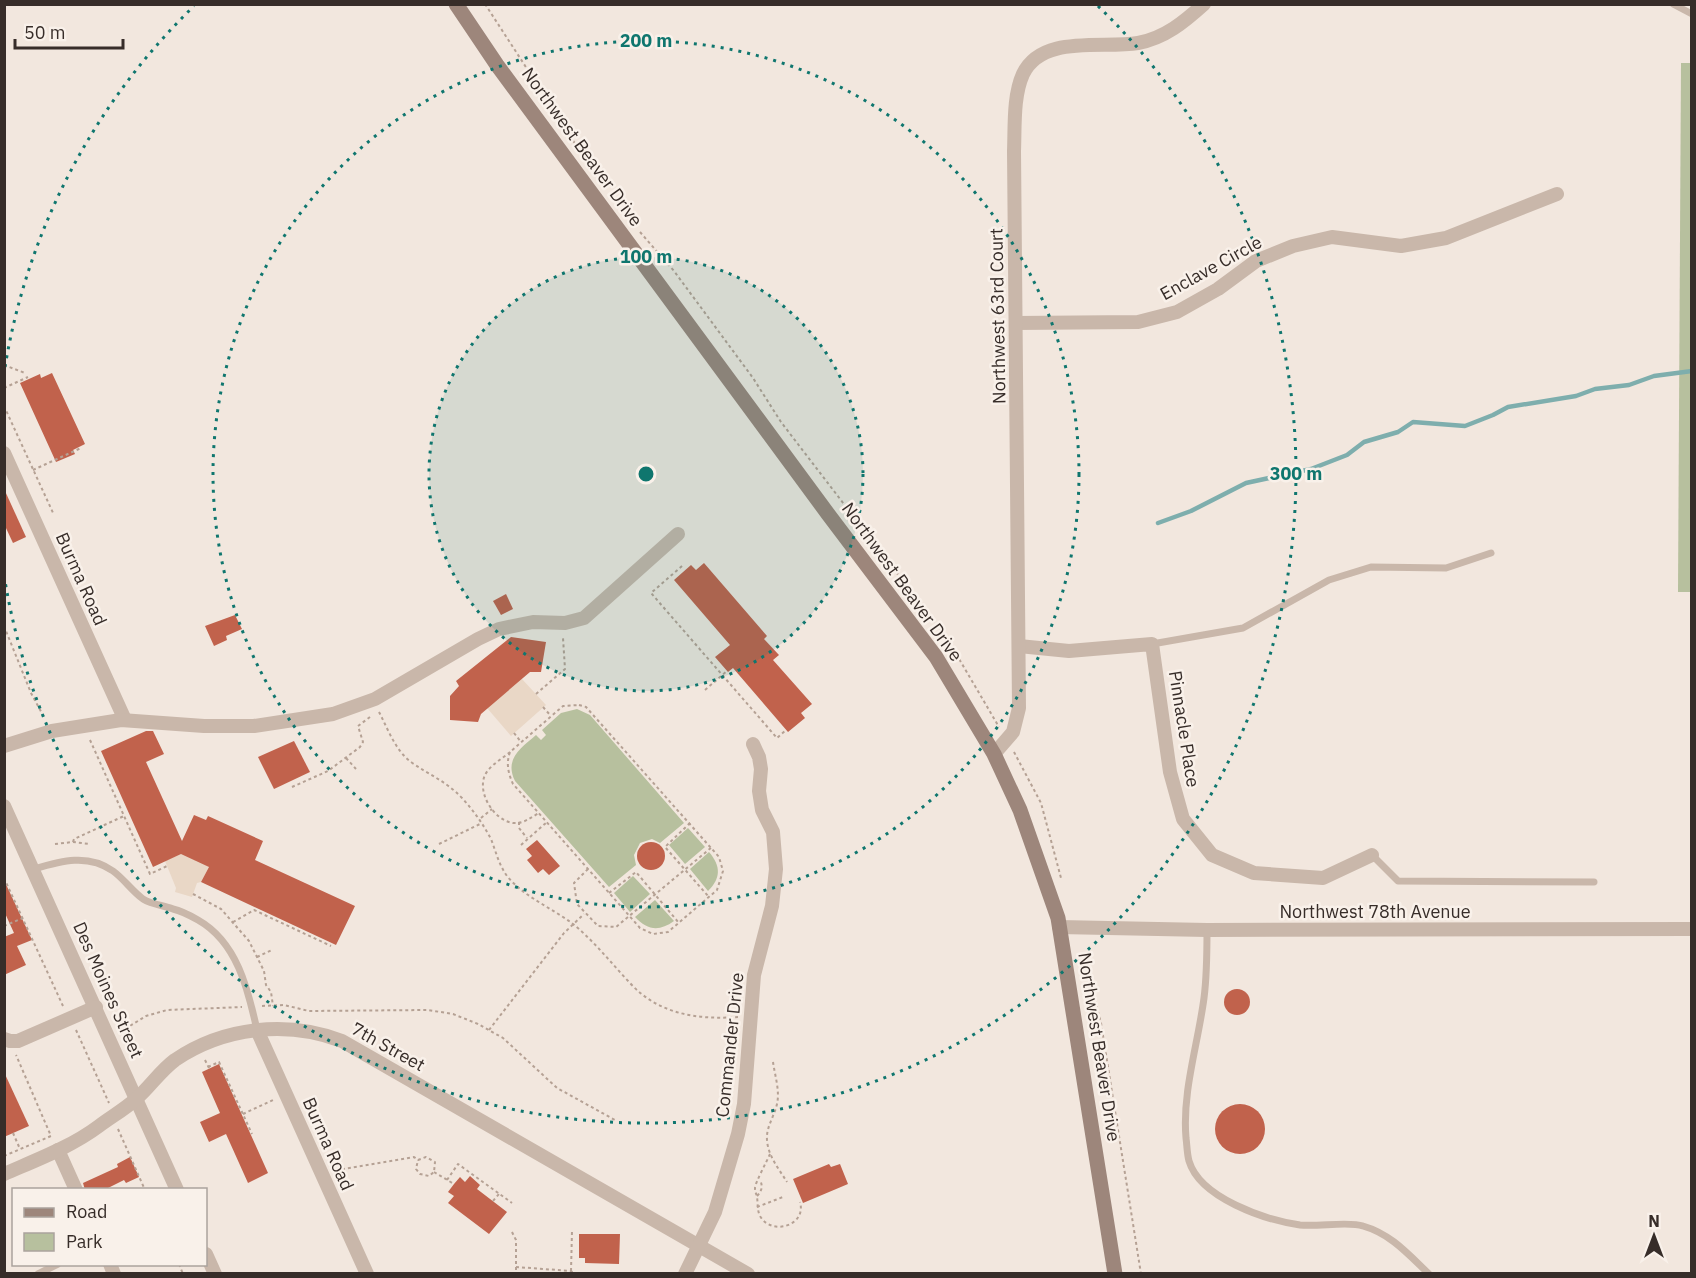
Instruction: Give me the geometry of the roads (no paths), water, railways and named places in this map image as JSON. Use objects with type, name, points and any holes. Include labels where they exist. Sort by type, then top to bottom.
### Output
[{"type":"main road","name":"Northwest Beaver Drive","points":[[456,4],[511,84],[936,657],[994,754],[1020,810],[1059,927],[1115,1274]]},
{"type":"street","name":"Northwest 63rd Court","points":[[994,754],[1013,732],[1019,708],[1014,151],[1018,89],[1024,72],[1034,60],[1047,51],[1067,46],[1138,43],[1159,37],[1179,26],[1204,4]]},
{"type":"street","name":"Enclave Circle","points":[[1016,323],[1138,322],[1177,312],[1218,289],[1256,261],[1293,246],[1332,237],[1401,246],[1446,238],[1557,194]]},
{"type":"street","name":"Burma Road","points":[[4,453],[125,720]]},
{"type":"street","points":[[4,746],[52,731],[125,720],[204,726],[254,726],[333,714],[375,699],[477,639],[499,629],[532,622],[562,623],[584,618],[678,534]]},
{"type":"street","points":[[1019,646],[1069,651],[1152,644]]},
{"type":"street","name":"Pinnacle Place","points":[[1152,644],[1170,772],[1183,819],[1212,855],[1254,873],[1323,878],[1372,855]]},
{"type":"street","name":"Commander Drive","points":[[685,1274],[715,1212],[738,1134],[744,1104],[754,975],[772,906],[776,869],[773,832],[762,810],[759,791],[761,769],[753,744]]},
{"type":"street","name":"Des Moines Street","points":[[4,806],[176,1188]]},
{"type":"street","name":"Northwest 78th Avenue","points":[[1059,927],[1207,930],[1692,929]]},
{"type":"street","points":[[10,1044],[96,1007]]},
{"type":"street","name":"Burma Road","points":[[257,1030],[366,1274]]},
{"type":"street","name":"7th Street","points":[[4,1173],[58,1150],[96,1129],[137,1098],[148,1084],[174,1061],[205,1043],[224,1036],[257,1030],[293,1030],[324,1034],[342,1041],[748,1274]]},
{"type":"street","points":[[58,1150],[75,1188]]},
{"type":"street","points":[[207,1256],[214,1274]]},
{"type":"lane","points":[[1673,4],[1692,14]]},
{"type":"lane","points":[[1152,644],[1243,628],[1329,580],[1371,567],[1446,568],[1491,553]]},
{"type":"lane","points":[[1372,855],[1398,881],[1594,882]]},
{"type":"lane","points":[[34,869],[78,859],[96,862],[112,871],[142,898],[200,921],[230,950],[249,992],[257,1030]]},
{"type":"lane","points":[[1207,930],[1207,973],[1186,1112],[1189,1162],[1197,1175],[1217,1194],[1245,1209],[1269,1218],[1300,1225],[1360,1225],[1380,1232],[1396,1242],[1429,1274]]},
{"type":"lane","points":[[38,1274],[54,1266]]},
{"type":"waterway","points":[[1158,523],[1191,511],[1246,483],[1311,469],[1347,455],[1364,442],[1398,432],[1413,422],[1465,426],[1508,407],[1576,396],[1595,389],[1629,385],[1654,376],[1692,371]]}]
